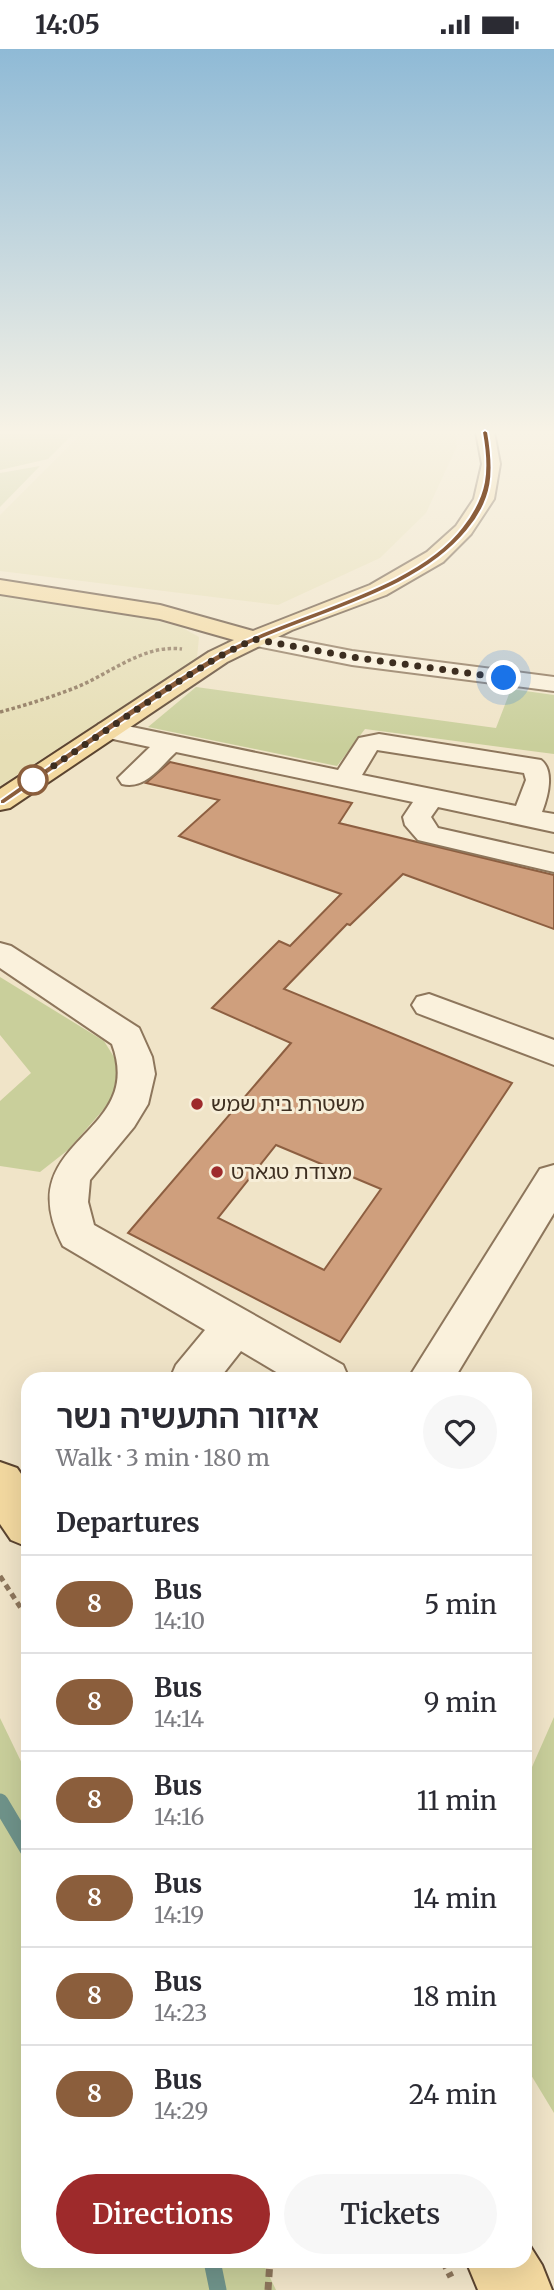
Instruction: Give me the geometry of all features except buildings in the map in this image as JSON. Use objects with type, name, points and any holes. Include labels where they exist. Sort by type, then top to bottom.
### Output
[{"type":"main road","points":[[0,802],[218,657],[254,639],[378,590],[435,557],[457,537]]},
{"type":"main road","points":[[0,587],[160,610],[207,621],[254,639]]},
{"type":"main road","points":[[0,1484],[21,1514]]},
{"type":"main road","points":[[504,2268],[517,2290]]},
{"type":"street","points":[[254,639],[328,644],[554,673]]},
{"type":"street","points":[[254,639],[352,657],[554,684]]},
{"type":"street","points":[[108,730],[554,823]]},
{"type":"street","points":[[345,780],[368,744],[379,742],[531,766],[540,771],[540,780],[526,817]]},
{"type":"street","points":[[132,778],[170,743]]},
{"type":"street","points":[[430,797],[417,817],[419,825],[428,834],[554,863]]},
{"type":"street","points":[[0,953],[127,1037],[137,1058],[139,1083],[130,1102],[70,1178],[68,1210],[76,1235],[315,1372]]},
{"type":"street","points":[[429,1005],[554,1053]]},
{"type":"street","points":[[434,1372],[554,1180]]},
{"type":"street","points":[[198,1372],[235,1326]]},
{"type":"path","points":[[0,712],[96,679],[140,655],[158,649],[174,647],[218,657]]},
{"type":"path","points":[[0,1576],[21,1608]]},
{"type":"path","points":[[268,2290],[270,2268]]},
{"type":"shaded area","points":[[0,537],[402,537],[380,558],[278,605],[0,571]]},
{"type":"shaded area","points":[[0,595],[131,614],[181,627],[199,637],[197,658],[0,786]]},
{"type":"green space","points":[[196,687],[496,728],[511,689],[554,695],[554,754],[365,729],[337,766],[148,727]]},
{"type":"green space","points":[[0,977],[104,1041],[119,1065],[121,1077],[115,1095],[68,1150],[40,1172],[0,1166],[0,1101],[31,1073],[0,1035]]},
{"type":"green space","points":[[554,1717],[554,2113],[532,2077],[532,1767]]},
{"type":"green space","points":[[0,1718],[21,1762],[21,2268],[265,2268],[276,2290],[0,2290]]},
{"type":"waterway","points":[[0,1802],[21,1837]]},
{"type":"waterway","points":[[213,2268],[218,2290]]},
{"type":"bus line","name":"8","points":[[0,802],[218,657],[284,625],[378,590],[405,577],[435,557],[457,537]]},
{"type":"place","name":"משטרת בית שמש","points":[[197,1104]]},
{"type":"place","name":"מצודת טגארט","points":[[217,1172]]},
{"type":"route","points":[[33,780],[170,687],[218,657],[254,639],[352,657],[504,678]]}]
